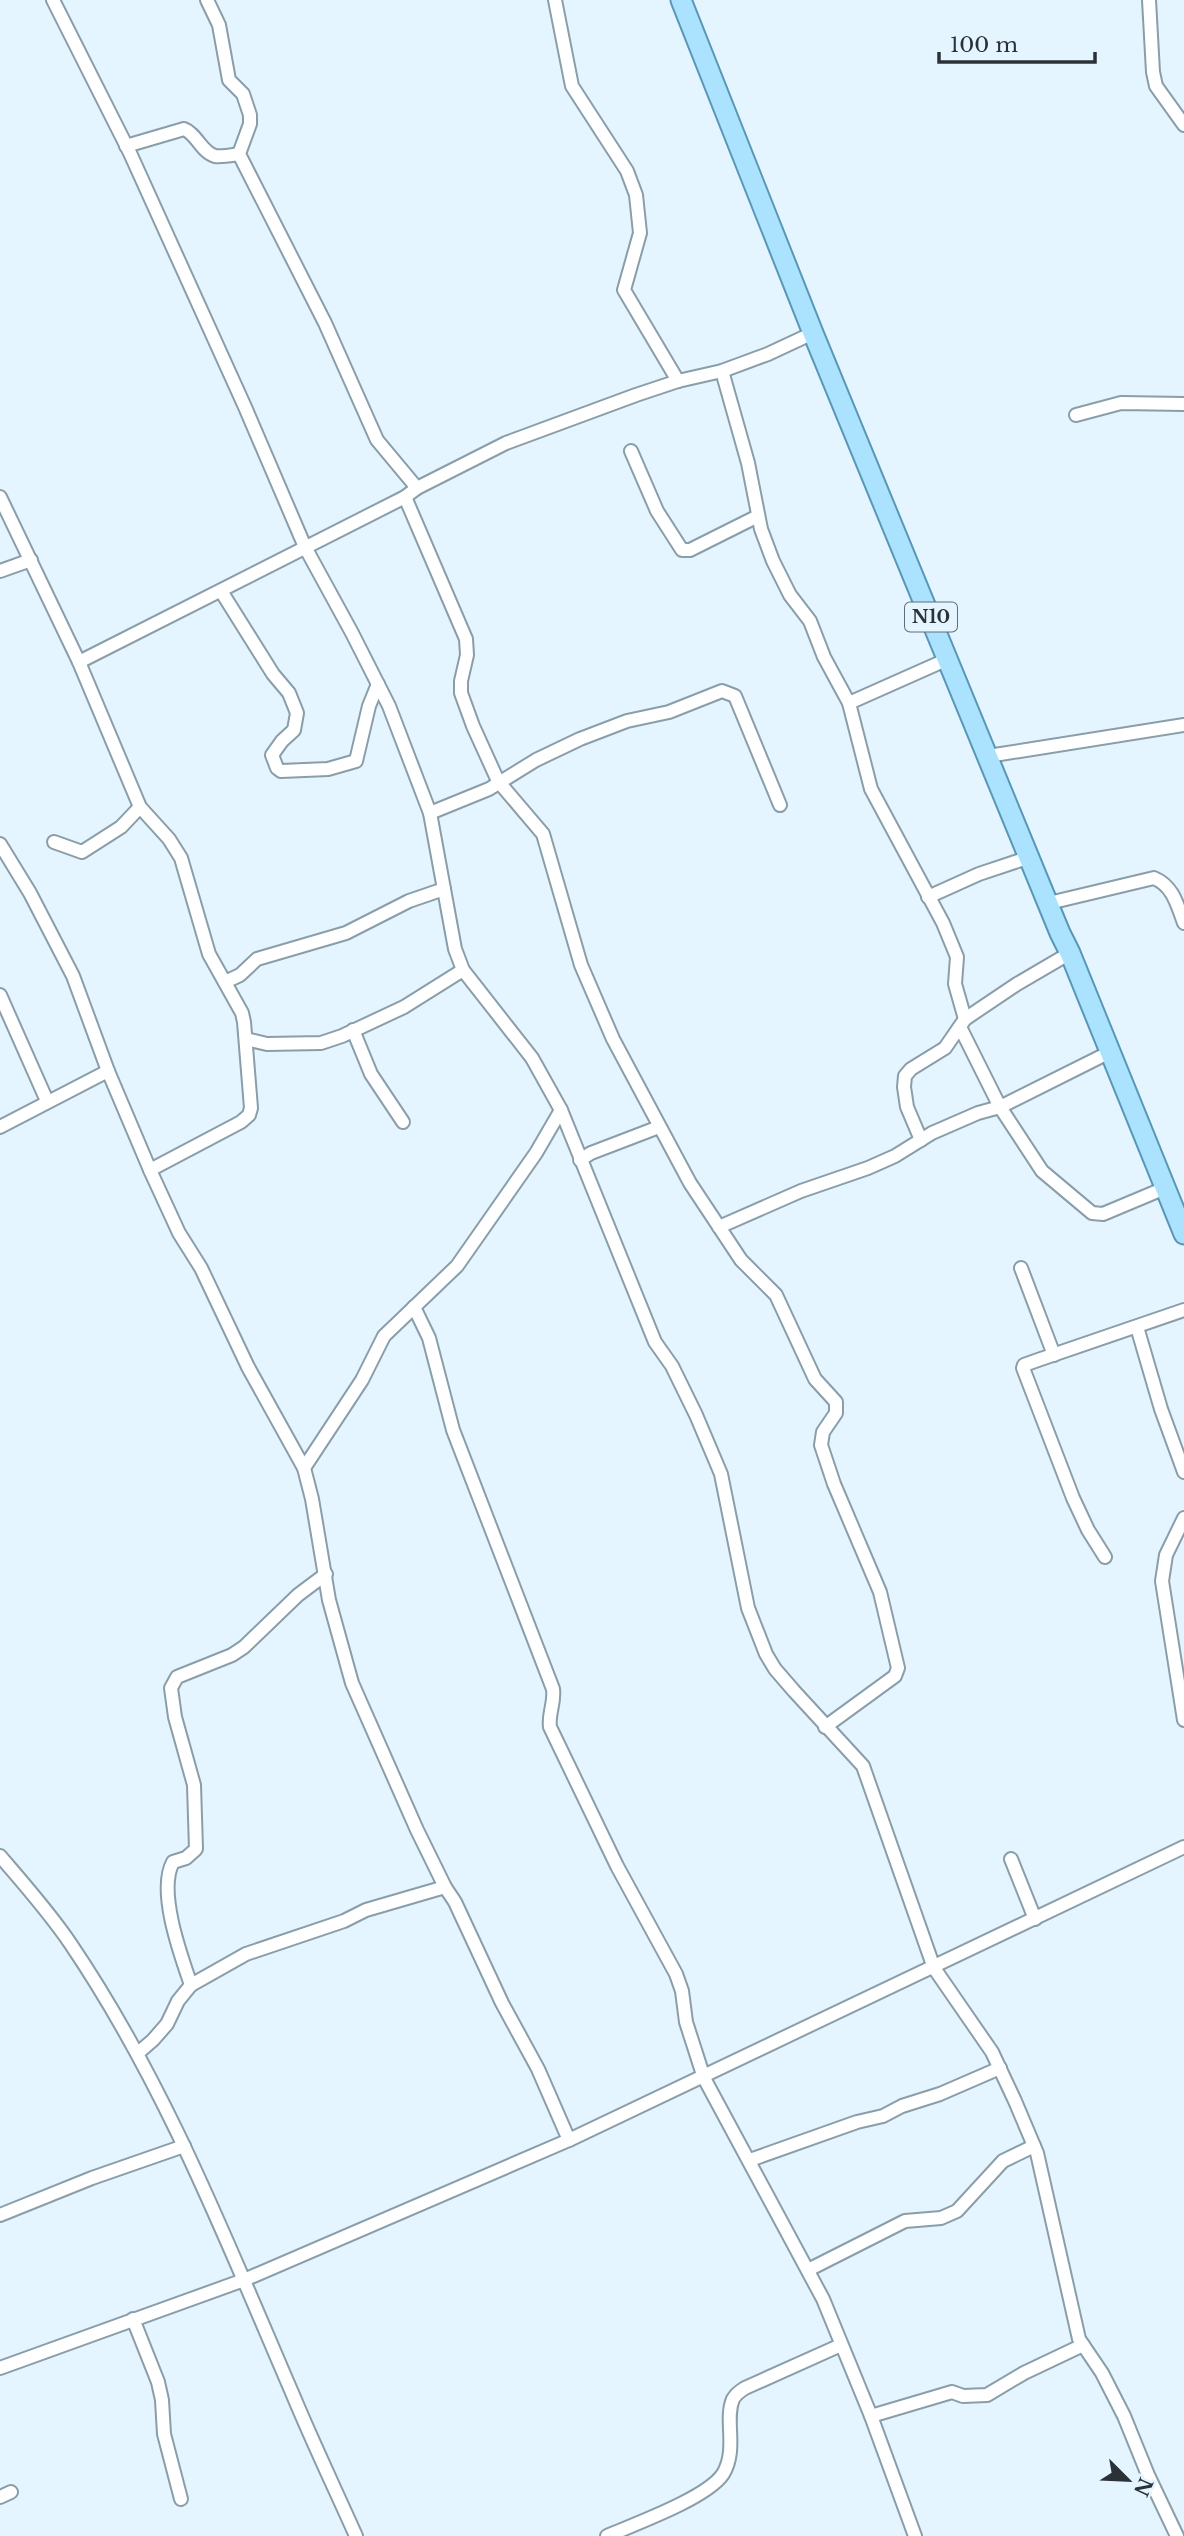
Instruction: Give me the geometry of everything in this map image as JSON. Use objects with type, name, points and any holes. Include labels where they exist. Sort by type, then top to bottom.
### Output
[{"type":"main road","name":"N10","points":[[681,0],[813,333],[1184,1234]]},
{"type":"street","points":[[52,0],[126,146],[245,407],[305,547],[389,706],[430,813],[455,949],[463,970],[532,1058],[561,1110],[655,1342],[672,1366],[696,1415],[721,1474],[748,1608],[766,1654],[775,1669],[825,1727],[863,1766],[934,1968],[973,2023],[1000,2068],[1034,2146],[1046,2188],[1074,2323],[1083,2345],[1102,2373],[1124,2416],[1177,2536]]},
{"type":"street","points":[[207,0],[219,25],[229,80],[243,94],[250,115],[250,124],[239,154],[325,323],[377,440],[416,488]]},
{"type":"street","points":[[555,0],[572,86],[626,172],[636,195],[640,233],[624,290],[678,381]]},
{"type":"street","points":[[1149,0],[1156,86],[1184,125]]},
{"type":"street","points":[[126,146],[184,129],[190,131],[211,154],[239,154]]},
{"type":"street","points":[[79,662],[506,443],[678,381],[722,371],[813,333]]},
{"type":"street","points":[[722,371],[748,463],[758,516],[773,561],[790,595],[810,621],[824,657],[849,703],[871,789],[943,923],[957,957],[955,984],[962,1023],[1000,1107],[1042,1171],[1092,1213],[1103,1214],[1166,1188]]},
{"type":"street","points":[[1076,415],[1121,403],[1184,404]]},
{"type":"street","points":[[631,451],[657,511],[682,550],[690,550],[758,516]]},
{"type":"street","points":[[0,496],[79,662],[140,807],[178,852],[209,954],[242,1013],[251,1101],[249,1115],[242,1122],[150,1170]]},
{"type":"street","points":[[405,497],[463,630],[467,655],[461,694],[473,726],[498,781],[543,834],[581,965],[613,1039],[690,1183],[741,1261],[776,1296],[815,1379],[835,1402],[836,1413],[823,1432],[821,1445],[834,1484],[880,1592],[898,1668],[895,1676],[825,1727]]},
{"type":"street","points":[[0,571],[30,560]]},
{"type":"street","points":[[221,591],[273,674],[289,693],[297,713],[295,730],[282,741],[272,755],[281,771],[328,769],[356,761],[369,706],[378,684]]},
{"type":"street","points":[[849,703],[948,659]]},
{"type":"street","points":[[430,813],[489,789],[498,781],[580,739],[627,721],[650,718],[722,691],[735,696],[740,704],[780,805]]},
{"type":"street","points":[[988,756],[1184,725]]},
{"type":"street","points":[[54,842],[82,852],[121,827],[140,807]]},
{"type":"street","points":[[0,845],[30,893],[73,976],[108,1071],[179,1233],[201,1268],[248,1367],[304,1468],[329,1600],[352,1683],[445,1887],[456,1902],[490,1979],[538,2069],[569,2140]]},
{"type":"street","points":[[928,897],[979,874],[1030,857]]},
{"type":"street","points":[[1049,903],[1154,878],[1170,889],[1184,923]]},
{"type":"street","points":[[225,982],[240,975],[257,959],[346,933],[409,901],[444,889]]},
{"type":"street","points":[[921,1140],[907,1107],[905,1076],[911,1069],[946,1048],[962,1023],[1017,984],[1070,953]]},
{"type":"street","points":[[246,1039],[267,1044],[321,1043],[404,1007],[463,970]]},
{"type":"street","points":[[0,995],[47,1101]]},
{"type":"street","points":[[353,1030],[371,1074],[403,1122]]},
{"type":"street","points":[[719,1227],[801,1191],[868,1168],[921,1140],[978,1113],[1000,1107],[1110,1052]]},
{"type":"street","points":[[0,1127],[108,1071]]},
{"type":"street","points":[[304,1468],[362,1380],[384,1336],[457,1265],[536,1153],[561,1110]]},
{"type":"street","points":[[580,1160],[591,1153],[659,1127]]},
{"type":"street","points":[[1021,1268],[1054,1355]]},
{"type":"street","points":[[414,1307],[429,1338],[453,1430],[554,1689],[555,1702],[549,1717],[550,1727],[617,1867],[676,1974],[682,1991],[689,2032],[704,2078],[823,2299],[871,2416],[915,2536]]},
{"type":"street","points":[[1105,1558],[1087,1530],[1073,1498],[1041,1410],[1024,1374],[1024,1366],[1184,1310]]},
{"type":"street","points":[[1137,1327],[1157,1398],[1184,1472]]},
{"type":"street","points":[[1184,1518],[1167,1555],[1162,1581],[1184,1720]]},
{"type":"street","points":[[191,1986],[173,1929],[169,1907],[169,1878],[173,1862],[186,1858],[196,1849],[196,1809],[194,1785],[175,1717],[170,1688],[177,1678],[232,1655],[244,1647],[298,1595],[326,1574]]},
{"type":"street","points":[[0,2368],[244,2280],[569,2140],[1184,1847]]},
{"type":"street","points":[[0,1856],[46,1909],[138,2053],[184,2146],[356,2536]]},
{"type":"street","points":[[1011,1858],[1035,1919]]},
{"type":"street","points":[[138,2053],[167,2024],[178,2001],[191,1986],[246,1954],[344,1921],[366,1910],[445,1887]]},
{"type":"street","points":[[750,2160],[857,2122],[883,2116],[1000,2068]]},
{"type":"street","points":[[0,2215],[184,2146]]},
{"type":"street","points":[[808,2270],[905,2221],[941,2218],[957,2211],[968,2202],[992,2170],[1003,2161],[1034,2146]]},
{"type":"street","points":[[133,2319],[158,2382],[164,2434],[181,2500]]},
{"type":"street","points":[[607,2536],[696,2496],[712,2486],[722,2474],[728,2460],[732,2442],[732,2402],[735,2395],[841,2345]]},
{"type":"street","points":[[871,2416],[952,2392],[963,2396],[987,2395],[1024,2373],[1083,2345]]}]
